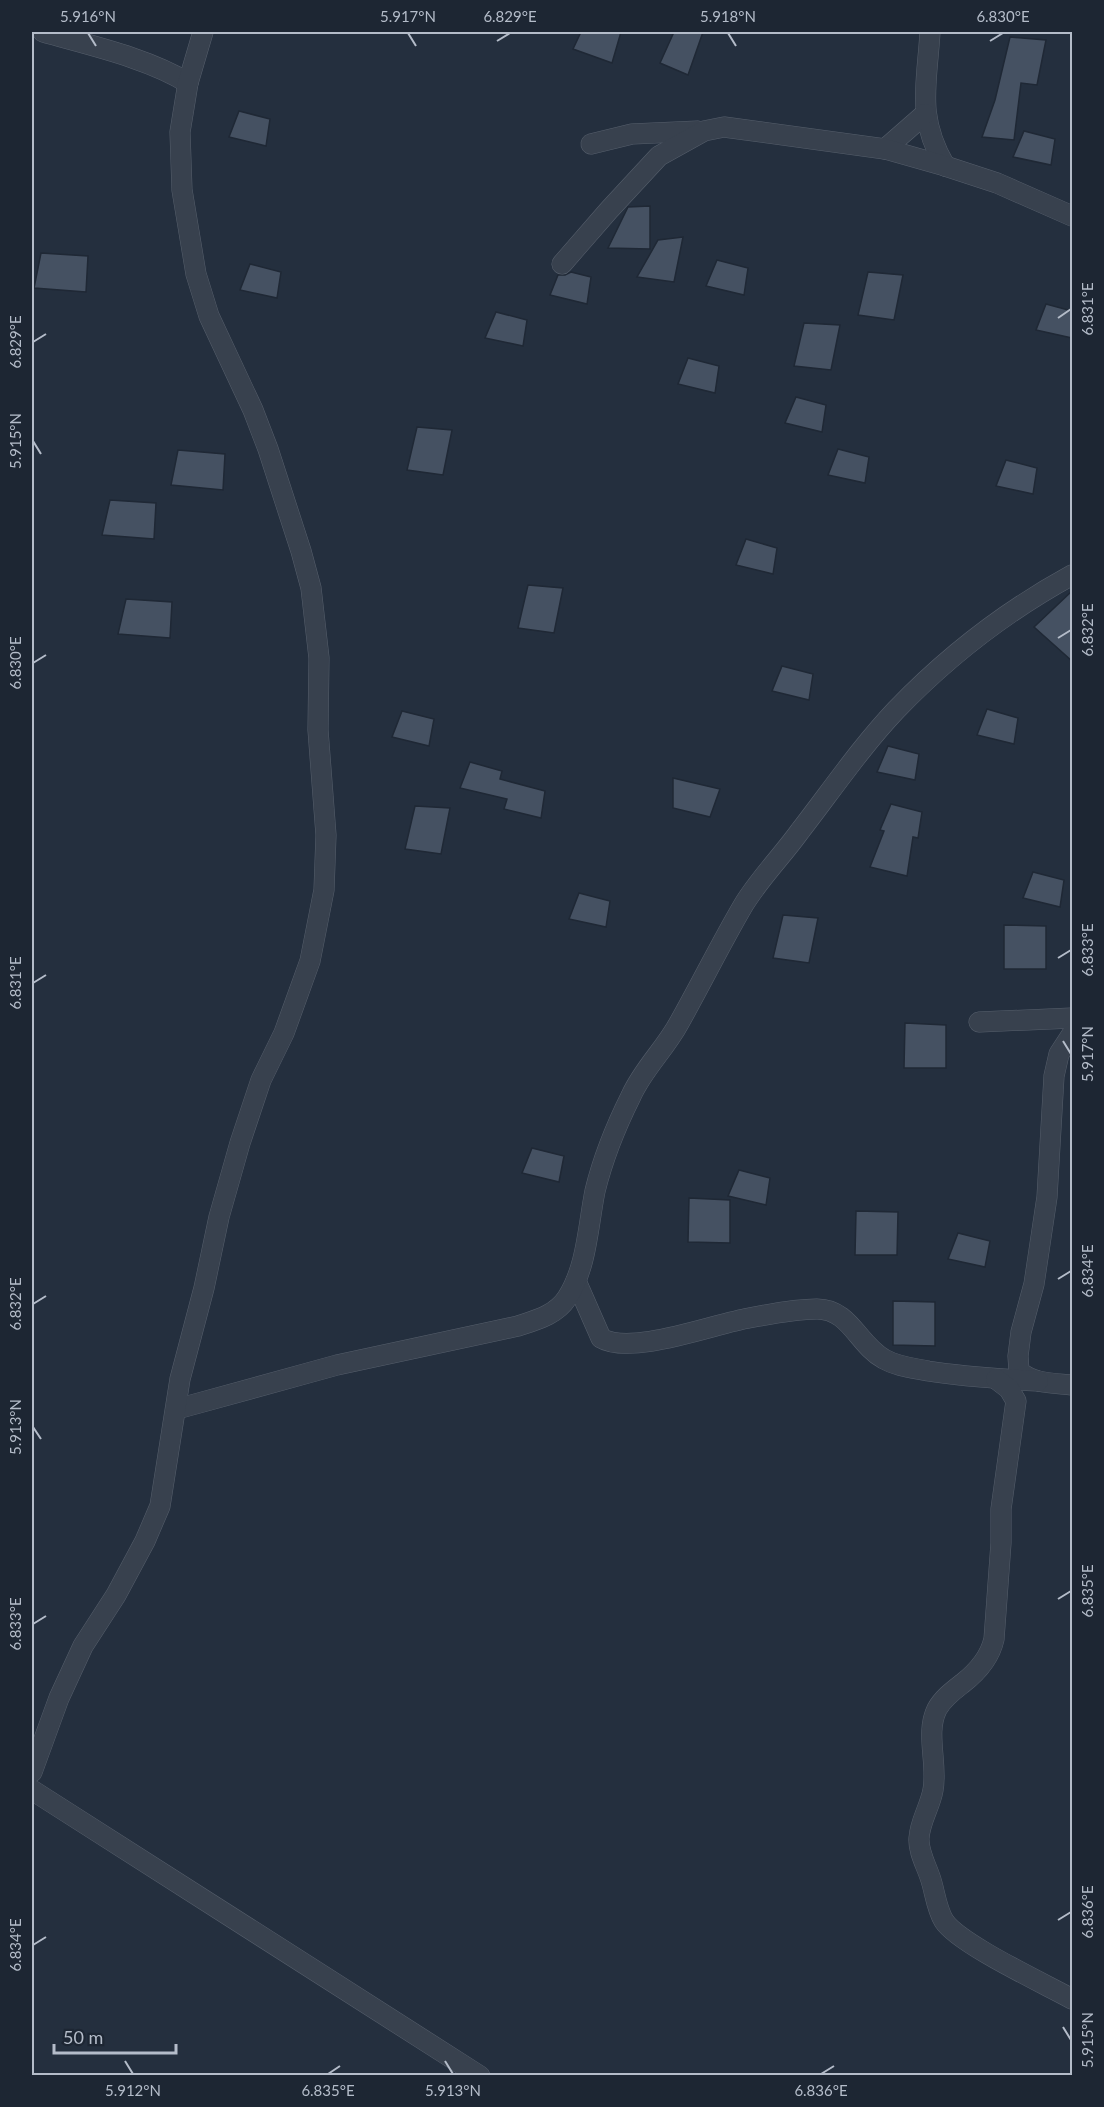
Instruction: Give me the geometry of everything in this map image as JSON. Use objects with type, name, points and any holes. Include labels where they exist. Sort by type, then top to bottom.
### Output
[{"type":"street","points":[[43,32],[146,64],[175,75],[188,83]]},
{"type":"street","points":[[32,1772],[59,1698],[83,1646],[121,1586],[145,1541],[160,1506],[180,1379],[204,1288],[219,1217],[261,1080],[284,1033],[310,961],[324,890],[326,835],[318,730],[319,658],[310,588],[301,551],[268,448],[209,316],[196,274],[182,190],[180,132],[188,83],[203,32]]},
{"type":"street","points":[[930,32],[925,114],[928,131],[945,166]]},
{"type":"street","points":[[885,150],[925,114]]},
{"type":"street","points":[[591,144],[632,134],[704,131],[724,127],[885,150],[997,183],[1072,216]]},
{"type":"street","points":[[562,264],[659,156],[704,131]]},
{"type":"street","points":[[177,1409],[337,1365],[518,1326],[546,1317],[559,1308],[576,1281],[584,1256],[596,1188],[609,1144],[629,1100],[636,1085],[678,1025],[745,902],[895,711],[936,671],[1031,597],[1072,575]]},
{"type":"street","points":[[980,1022],[1072,1018]]},
{"type":"street","points":[[1038,1381],[1019,1371],[1018,1356],[1021,1332],[1034,1284],[1047,1197],[1054,1076],[1059,1054],[1072,1034]]},
{"type":"street","points":[[576,1281],[601,1338],[609,1342],[643,1343],[748,1318],[818,1309],[829,1310],[851,1324],[871,1350],[897,1366],[967,1377],[1072,1385]]},
{"type":"street","points":[[996,1379],[1009,1389],[1016,1401],[1001,1509],[994,1639],[991,1650],[983,1662],[944,1700],[934,1715],[932,1729],[935,1766],[933,1790],[920,1828],[918,1842],[945,1923],[973,1945],[1072,2000]]},
{"type":"street","points":[[32,1790],[480,2076]]},
{"type":"building","points":[[581,32],[621,32],[612,63],[573,49]]},
{"type":"building","points":[[674,32],[703,32],[688,75],[660,63]]},
{"type":"building","points":[[1010,37],[1046,40],[1037,85],[1021,83],[1014,140],[982,137],[995,100]]},
{"type":"building","points":[[239,111],[270,119],[266,146],[229,137]]},
{"type":"building","points":[[1024,131],[1055,139],[1051,165],[1013,157]]},
{"type":"building","points":[[650,206],[650,249],[608,248],[628,207]]},
{"type":"building","points":[[683,237],[674,282],[637,277],[658,240]]},
{"type":"building","points":[[41,253],[88,256],[86,292],[34,288]]},
{"type":"building","points":[[717,260],[748,268],[744,295],[706,286]]},
{"type":"building","points":[[250,264],[281,272],[277,298],[240,290]]},
{"type":"building","points":[[571,272],[591,277],[587,304],[550,295],[558,275]]},
{"type":"building","points":[[868,272],[903,275],[894,320],[858,315]]},
{"type":"building","points":[[1046,304],[1072,311],[1072,338],[1036,330]]},
{"type":"building","points":[[496,312],[527,320],[523,346],[485,338]]},
{"type":"building","points":[[804,323],[840,325],[831,370],[794,366]]},
{"type":"building","points":[[688,358],[719,366],[715,393],[678,384]]},
{"type":"building","points":[[796,397],[826,405],[822,432],[785,423]]},
{"type":"building","points":[[417,427],[452,430],[443,475],[407,470]]},
{"type":"building","points":[[838,449],[869,457],[865,483],[828,475]]},
{"type":"building","points":[[178,450],[225,454],[223,490],[171,485]]},
{"type":"building","points":[[1006,460],[1037,468],[1033,494],[996,486]]},
{"type":"building","points":[[110,500],[156,503],[154,539],[102,535]]},
{"type":"building","points":[[746,539],[777,548],[773,574],[736,565]]},
{"type":"building","points":[[528,585],[563,588],[554,633],[518,628]]},
{"type":"building","points":[[1072,591],[1072,661],[1034,627]]},
{"type":"building","points":[[126,599],[172,602],[170,638],[118,634]]},
{"type":"building","points":[[782,666],[813,674],[809,700],[772,691]]},
{"type":"building","points":[[987,709],[1018,718],[1014,744],[977,735]]},
{"type":"building","points":[[402,711],[434,719],[429,746],[392,737]]},
{"type":"building","points":[[888,746],[919,754],[915,780],[877,772]]},
{"type":"building","points":[[470,762],[502,771],[500,779],[545,791],[541,818],[504,809],[507,799],[460,788]]},
{"type":"building","points":[[673,778],[720,789],[710,817],[673,808]]},
{"type":"building","points":[[891,804],[922,812],[918,838],[913,837],[907,876],[870,867],[884,831],[880,830]]},
{"type":"building","points":[[415,806],[450,808],[441,854],[405,849]]},
{"type":"building","points":[[1033,872],[1064,880],[1060,907],[1023,898]]},
{"type":"building","points":[[579,893],[610,901],[606,927],[569,919]]},
{"type":"building","points":[[783,915],[818,918],[809,963],[773,958]]},
{"type":"building","points":[[1004,925],[1046,926],[1046,969],[1004,969]]},
{"type":"building","points":[[905,1023],[946,1025],[946,1068],[904,1068]]},
{"type":"building","points":[[532,1148],[564,1156],[559,1182],[522,1173]]},
{"type":"building","points":[[739,1170],[770,1178],[766,1205],[728,1196]]},
{"type":"building","points":[[689,1198],[730,1200],[730,1243],[688,1242]]},
{"type":"building","points":[[856,1211],[898,1212],[897,1255],[855,1255]]},
{"type":"building","points":[[958,1233],[990,1241],[985,1267],[948,1259]]},
{"type":"building","points":[[893,1301],[935,1302],[935,1346],[893,1345]]}]
